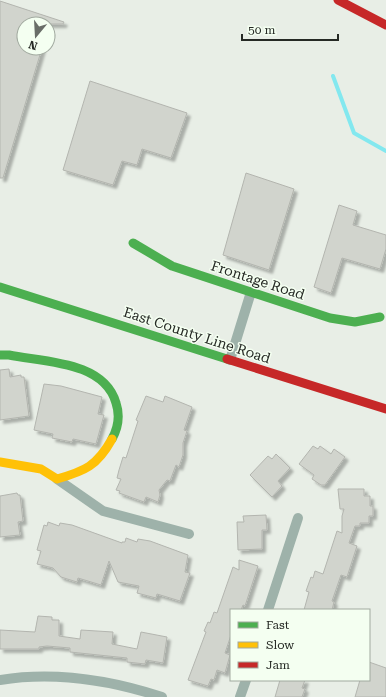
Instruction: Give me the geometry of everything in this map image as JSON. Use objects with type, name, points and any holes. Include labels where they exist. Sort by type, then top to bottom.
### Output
[{"type":"main road","points":[[338,0],[386,25]]},
{"type":"main road","name":"Frontage Road","points":[[132,243],[172,266],[349,323],[360,323],[380,317]]},
{"type":"main road","name":"East County Line Road","points":[[0,287],[386,410]]},
{"type":"main road","points":[[0,355],[23,358],[92,374],[109,388],[117,400],[119,418],[114,438],[105,452],[85,470],[57,479],[41,469],[0,462]]},
{"type":"street","points":[[230,360],[251,292]]},
{"type":"street","points":[[57,479],[103,511],[189,534]]},
{"type":"street","points":[[268,609],[298,518]]},
{"type":"street","points":[[0,680],[55,677],[87,679],[112,683],[162,697]]},
{"type":"street","points":[[240,697],[246,681]]},
{"type":"building","points":[[0,1],[46,16],[16,16],[16,56],[40,56],[3,178],[0,178]]},
{"type":"building","points":[[56,19],[64,22],[63,24],[56,24]]},
{"type":"building","points":[[90,81],[187,113],[171,158],[142,149],[137,165],[122,161],[113,185],[63,170]]},
{"type":"building","points":[[246,173],[294,189],[269,270],[223,255]]},
{"type":"building","points":[[339,205],[357,211],[353,225],[386,235],[386,249],[380,269],[342,258],[331,293],[314,287]]},
{"type":"building","points":[[9,369],[10,377],[21,375],[21,377],[24,377],[29,416],[0,420],[0,370]]},
{"type":"building","points":[[44,384],[61,386],[102,397],[98,414],[104,415],[96,444],[73,439],[72,442],[52,438],[53,434],[34,430]]},
{"type":"building","points":[[146,396],[163,402],[165,396],[192,407],[184,430],[187,431],[183,443],[183,455],[179,467],[176,465],[170,481],[167,480],[159,490],[160,495],[158,502],[146,497],[144,502],[119,493],[120,491],[116,490],[121,479],[117,478],[123,457],[126,458],[138,421],[136,420]]},
{"type":"building","points":[[313,446],[318,449],[320,446],[331,454],[334,449],[345,457],[325,485],[321,485],[312,479],[314,475],[299,464]]},
{"type":"building","points":[[276,454],[290,468],[278,481],[282,486],[272,497],[250,475],[268,456],[272,459]]},
{"type":"building","points":[[338,489],[364,489],[364,496],[370,496],[370,506],[373,506],[373,516],[369,516],[369,523],[360,523],[360,526],[355,526],[349,543],[357,546],[347,577],[341,575],[332,601],[334,602],[332,609],[304,609],[309,592],[306,591],[311,577],[313,578],[315,571],[323,574],[337,531],[342,533],[342,516],[344,509],[340,509]]},
{"type":"building","points":[[17,493],[20,495],[23,521],[18,522],[20,535],[0,537],[0,496]]},
{"type":"building","points":[[266,515],[267,530],[262,530],[262,549],[238,550],[237,522],[244,522],[243,516]]},
{"type":"building","points":[[48,522],[59,526],[60,523],[72,525],[122,543],[125,542],[126,538],[137,542],[138,539],[150,541],[188,555],[185,572],[190,573],[180,601],[157,594],[156,598],[137,593],[139,586],[118,582],[109,561],[101,585],[78,578],[77,582],[61,577],[53,568],[37,564],[41,551],[37,550],[44,525],[47,526]]},
{"type":"building","points":[[239,560],[258,566],[245,606],[243,605],[241,609],[230,609],[230,638],[225,653],[230,655],[225,673],[217,670],[214,680],[211,679],[208,686],[188,680],[206,632],[204,631],[208,622],[210,623],[214,612],[217,613],[233,567],[239,570]]},
{"type":"building","points":[[38,616],[52,617],[52,620],[59,620],[59,636],[80,639],[81,630],[113,632],[112,644],[137,649],[141,632],[167,637],[163,663],[146,660],[145,664],[127,662],[127,658],[70,652],[70,648],[47,646],[39,647],[39,649],[0,649],[0,630],[35,632]]},
{"type":"building","points":[[370,662],[386,668],[386,697],[355,697],[360,681],[370,681]]},
{"type":"building","points":[[280,681],[305,681],[302,688],[305,689],[302,697],[275,697]]},
{"type":"waterway","points":[[333,76],[354,133],[386,151]]},
{"type":"traffic: fast","points":[[133,243],[172,266],[330,318],[355,322],[380,317]]},
{"type":"traffic: fast","points":[[0,287],[227,359]]},
{"type":"traffic: fast","points":[[0,355],[55,362],[86,371],[99,379],[109,389],[116,403],[118,412],[118,421],[112,439]]},
{"type":"traffic: slow","points":[[0,462],[41,469],[57,479],[83,470],[89,466],[101,456],[112,439]]},
{"type":"traffic: jam","points":[[338,0],[386,25]]},
{"type":"traffic: jam","points":[[227,359],[386,409]]}]
